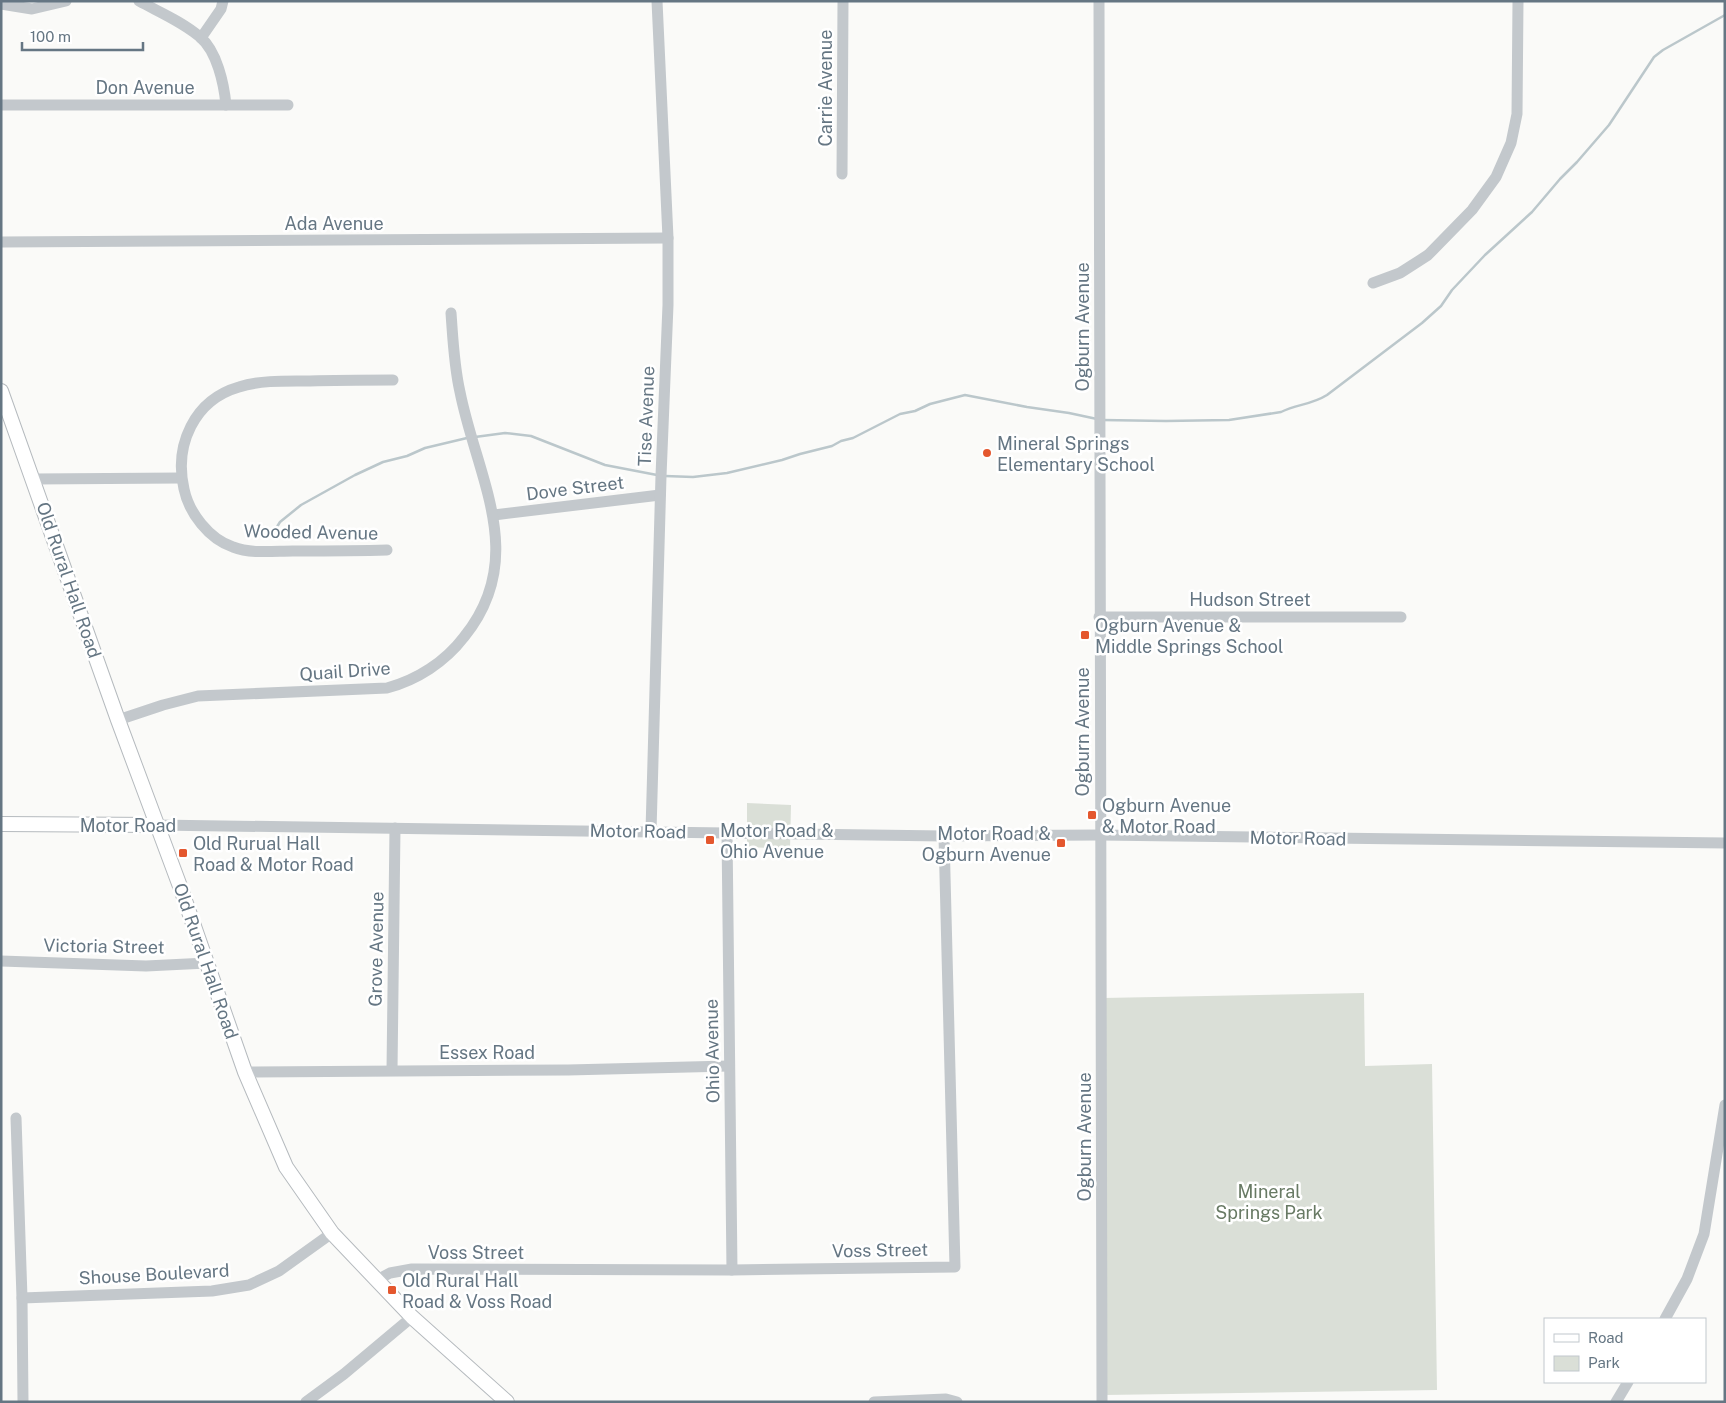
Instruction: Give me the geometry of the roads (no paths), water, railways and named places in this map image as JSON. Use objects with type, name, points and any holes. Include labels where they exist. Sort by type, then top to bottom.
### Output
[{"type":"main road","name":"Old Rural Hall Road","points":[[2,394],[245,1072],[286,1167],[332,1233],[412,1317],[507,1402]]},
{"type":"main road","name":"Motor Road","points":[[1,824],[157,825]]},
{"type":"street","points":[[1,4],[32,10],[66,1]]},
{"type":"street","points":[[139,1],[188,28],[201,38],[215,58],[224,85],[226,105]]},
{"type":"street","points":[[201,38],[221,9],[223,1]]},
{"type":"street","name":"Tise Avenue","points":[[651,831],[660,495],[668,310],[668,238],[657,1]]},
{"type":"street","name":"Carrie Avenue","points":[[842,174],[843,1]]},
{"type":"street","name":"Ogburn Avenue","points":[[1099,1],[1102,1402]]},
{"type":"street","points":[[1373,283],[1400,273],[1428,255],[1472,210],[1496,177],[1511,143],[1517,114],[1518,1]]},
{"type":"street","name":"Don Avenue","points":[[1,105],[288,105]]},
{"type":"street","name":"Ada Avenue","points":[[1,242],[668,238]]},
{"type":"street","name":"Quail Drive","points":[[118,720],[198,696],[387,688],[411,680],[446,658],[468,633],[478,618],[488,594],[496,566],[497,551],[494,515],[460,394],[451,314]]},
{"type":"street","name":"Wooded Avenue","points":[[387,550],[275,552],[249,551],[231,547],[212,536],[204,528],[187,499],[181,478],[181,452],[195,418],[214,400],[236,387],[262,382],[284,381],[393,380]]},
{"type":"street","points":[[34,479],[181,478]]},
{"type":"street","name":"Dove Street","points":[[494,515],[660,495]]},
{"type":"street","name":"Hudson Street","points":[[1099,617],[1401,617]]},
{"type":"street","name":"Motor Road","points":[[157,825],[944,836],[1100,835],[1725,843]]},
{"type":"street","name":"Grove Avenue","points":[[392,1070],[395,828]]},
{"type":"street","name":"Ohio Avenue","points":[[727,832],[732,1270]]},
{"type":"street","name":"Voss Street","points":[[377,1280],[390,1273],[412,1269],[732,1270],[955,1267],[944,836]]},
{"type":"street","name":"Victoria Street","points":[[1,962],[146,966],[207,963]]},
{"type":"street","name":"Essex Road","points":[[245,1072],[568,1070],[729,1066]]},
{"type":"street","points":[[1666,1318],[1687,1279],[1704,1234],[1725,1105]]},
{"type":"street","points":[[16,1118],[22,1298],[23,1402]]},
{"type":"street","name":"Shouse Boulevard","points":[[22,1298],[212,1291],[249,1285],[279,1271],[332,1233]]},
{"type":"street","points":[[306,1402],[344,1374],[412,1317]]},
{"type":"street","points":[[1616,1402],[1627,1383]]},
{"type":"street","points":[[874,1402],[946,1399],[957,1402]]},
{"type":"waterway","points":[[1102,420],[1229,420],[1281,412],[1327,395],[1422,323],[1441,306],[1452,290],[1485,255],[1532,212],[1609,125],[1654,57],[1725,15]]},
{"type":"waterway","points":[[665,476],[693,477],[727,473],[782,460],[853,438],[900,414],[965,395],[1097,419]]},
{"type":"waterway","points":[[475,437],[505,433],[531,436],[605,465],[657,475]]},
{"type":"waterway","points":[[275,530],[280,522],[301,505],[355,475],[383,462],[407,456],[425,448],[467,438]]},
{"type":"place","name":"Mineral Springs Elementary School","points":[[987,453]]},
{"type":"place","name":"Ogburn Avenue & Middle Springs School","points":[[1085,635]]},
{"type":"place","name":"Ogburn Avenue & Motor Road","points":[[1092,815]]},
{"type":"place","name":"Motor Road & Ohio Avenue","points":[[710,840]]},
{"type":"place","name":"Motor Road & Ogburn Avenue","points":[[1061,843]]},
{"type":"place","name":"Old Rurual Hall Road & Motor Road","points":[[183,853]]},
{"type":"place","name":"Old Rural Hall Road & Voss Road","points":[[392,1290]]},
{"type":"park label","name":"Mineral Springs Park","points":[[1269,1201]]}]
